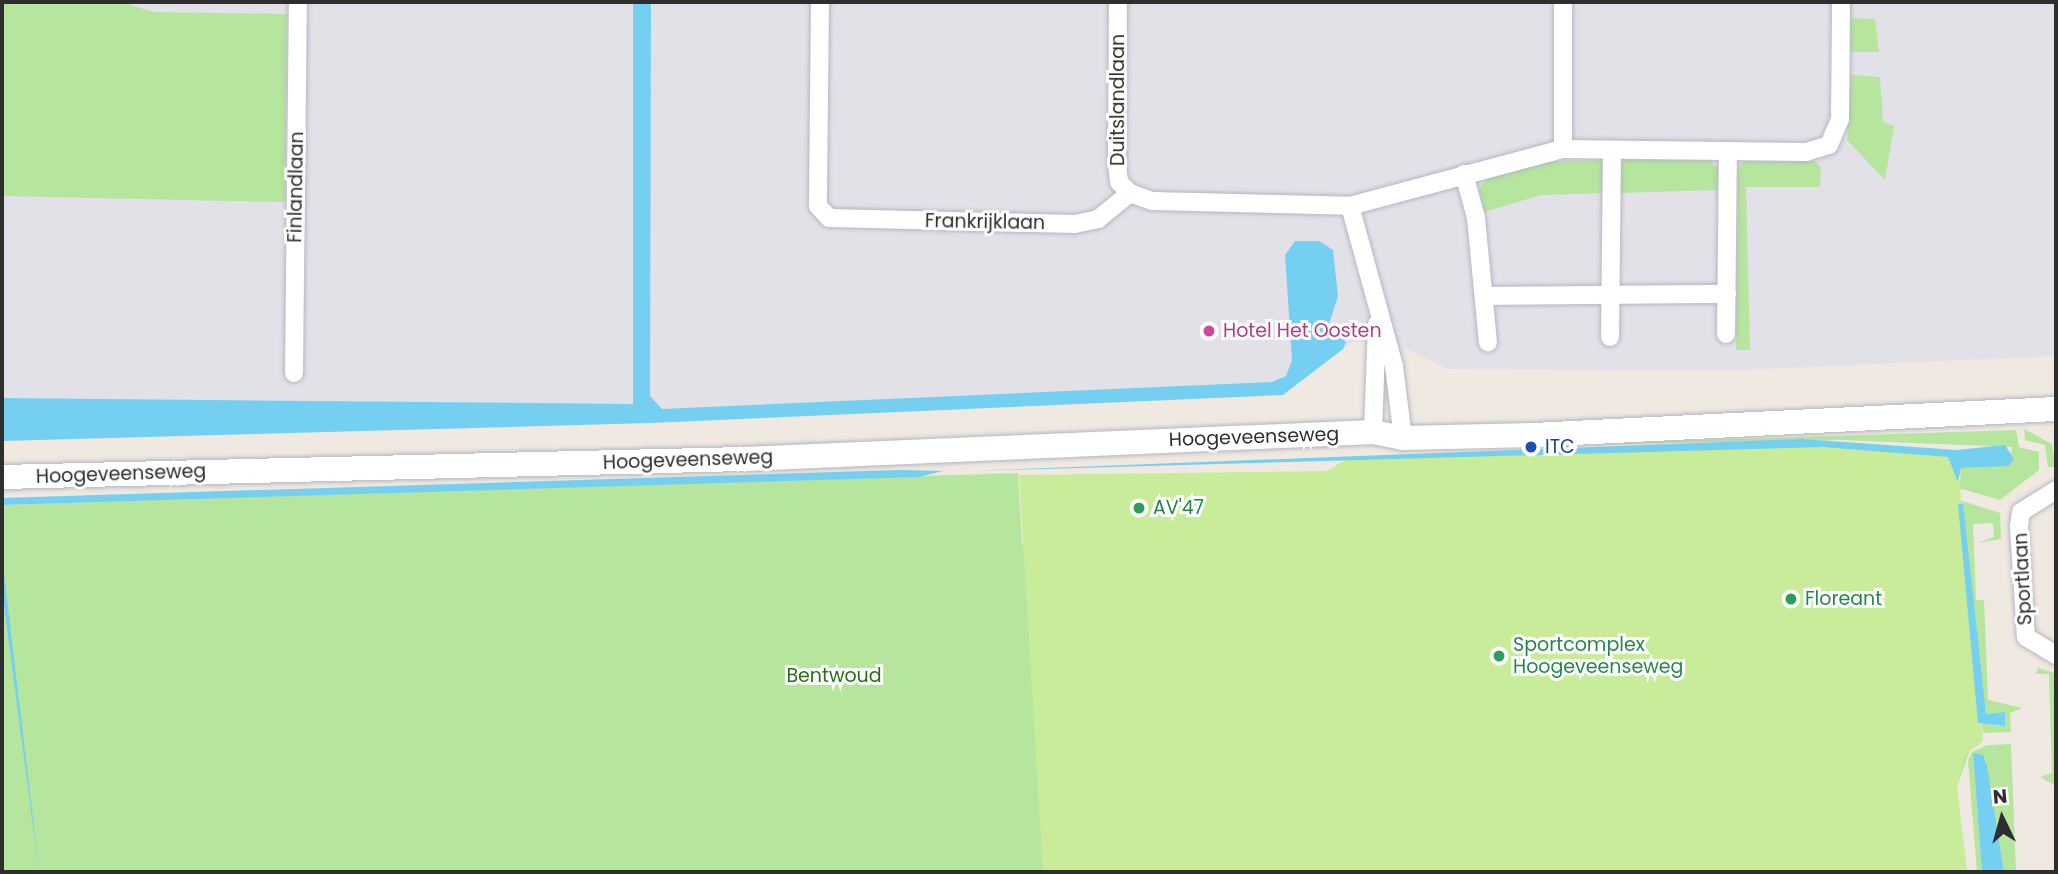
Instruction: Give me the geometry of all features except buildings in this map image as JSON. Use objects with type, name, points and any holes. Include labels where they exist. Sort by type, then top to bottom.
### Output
[{"type":"main road","name":"Hoogeveenseweg","points":[[2,477],[745,459],[1402,430],[1576,429],[1921,420],[2056,409]]},
{"type":"main road","name":"Hoogeveenseweg","points":[[1921,420],[2056,425]]},
{"type":"street","name":"Finlandlaan","points":[[294,373],[298,2]]},
{"type":"street","name":"Frankrijklaan","points":[[820,2],[818,206],[830,218],[1075,224],[1098,219],[1130,193]]},
{"type":"street","name":"Duitslandlaan","points":[[1118,2],[1117,163],[1119,182],[1130,193]]},
{"type":"street","points":[[1563,2],[1563,149]]},
{"type":"street","points":[[1130,193],[1152,201],[1350,206],[1563,149],[1806,152],[1829,145],[1840,119],[1841,2]]},
{"type":"street","points":[[1610,337],[1608,296],[1612,151]]},
{"type":"street","points":[[1726,334],[1728,152]]},
{"type":"street","points":[[1464,174],[1476,218],[1488,342]]},
{"type":"street","points":[[1350,206],[1378,318],[1394,366],[1402,430]]},
{"type":"street","points":[[1485,296],[1727,294]]},
{"type":"street","points":[[1373,432],[1378,318]]},
{"type":"street","name":"Sportlaan","points":[[2056,490],[2021,512],[2023,621],[2033,644],[2056,655]]},
{"type":"shaded area","points":[[2,2],[2056,2],[2056,356],[1719,371],[1448,369],[1391,341],[1354,342],[1282,387],[2,439]]},
{"type":"green space","points":[[2,2],[122,2],[153,12],[287,14],[285,202],[2,196]]},
{"type":"green space","points":[[1848,18],[1875,19],[1879,52],[1848,52]]},
{"type":"green space","points":[[1851,75],[1880,77],[1883,122],[1894,126],[1885,180],[1847,140]]},
{"type":"green space","points":[[1608,160],[1605,193],[1541,195],[1484,212],[1479,188],[1489,176],[1556,161]]},
{"type":"green space","points":[[1616,160],[1709,160],[1718,168],[1718,190],[1617,193]]},
{"type":"green space","points":[[1744,161],[1815,161],[1821,168],[1820,187],[1746,187],[1750,350],[1736,350],[1738,169]]},
{"type":"green space","points":[[2024,429],[2052,444],[2056,467],[2048,467],[2045,445],[2025,440]]},
{"type":"green space","points":[[2016,430],[2019,447],[2039,452],[2039,470],[2000,500],[1962,489],[1524,456],[1960,481],[1961,468],[2010,465],[2012,447],[1841,440],[1551,445]]},
{"type":"green space","name":"Sportcomplex Hoogeveenseweg","points":[[1813,445],[1957,455],[1983,741],[1965,755],[1957,787],[1967,872],[1043,872],[1019,475],[1327,471],[1345,460]]},
{"type":"green space","name":"Bentwoud","points":[[1018,473],[1022,543],[1974,738],[1957,787],[1967,872],[2,872],[2,505]]},
{"type":"green space","points":[[1953,498],[2000,513],[2001,539],[1977,543],[1994,537],[1993,523],[1973,524],[1976,600],[1984,600],[1988,700],[2022,708],[2010,713],[2011,732],[1983,733],[1982,723],[2000,726],[2005,712],[1986,714]]},
{"type":"green space","points":[[2038,668],[2056,673],[2056,786],[2040,777],[2052,773],[2049,674],[2036,674]]},
{"type":"green space","points":[[2011,744],[2016,872],[2004,872],[1985,759],[1973,753],[1982,872],[1977,872],[1968,760],[1972,752],[1988,745]]},
{"type":"water","points":[[633,2],[651,2],[650,396],[662,409],[1272,382],[1286,376],[1292,360],[1285,255],[1295,241],[1319,241],[1333,250],[1338,296],[1328,327],[1346,342],[1343,349],[1283,395],[650,423],[2,441],[2,398],[633,404]]},
{"type":"water","points":[[1802,439],[1956,450],[2005,445],[2014,459],[2009,466],[1961,468],[1958,482],[1948,457],[1823,447],[968,471]]},
{"type":"water","points":[[899,470],[943,471],[919,477],[2,505],[2,498]]},
{"type":"water","points":[[1958,504],[1963,504],[1986,714],[2005,712],[2005,726],[1978,723]]},
{"type":"water","points":[[2,557],[34,827],[39,872],[2,590]]},
{"type":"water","points":[[1973,753],[1983,755],[1987,766],[2004,872],[1982,872]]},
{"type":"place","name":"Hotel Het Oosten","points":[[1209,331]]},
{"type":"place","name":"ITC","points":[[1531,447]]},
{"type":"place","name":"AV'47","points":[[1139,508]]},
{"type":"place","name":"Floreant","points":[[1791,599]]},
{"type":"place","name":"Sportcomplex Hoogeveenseweg","points":[[1499,656]]}]
